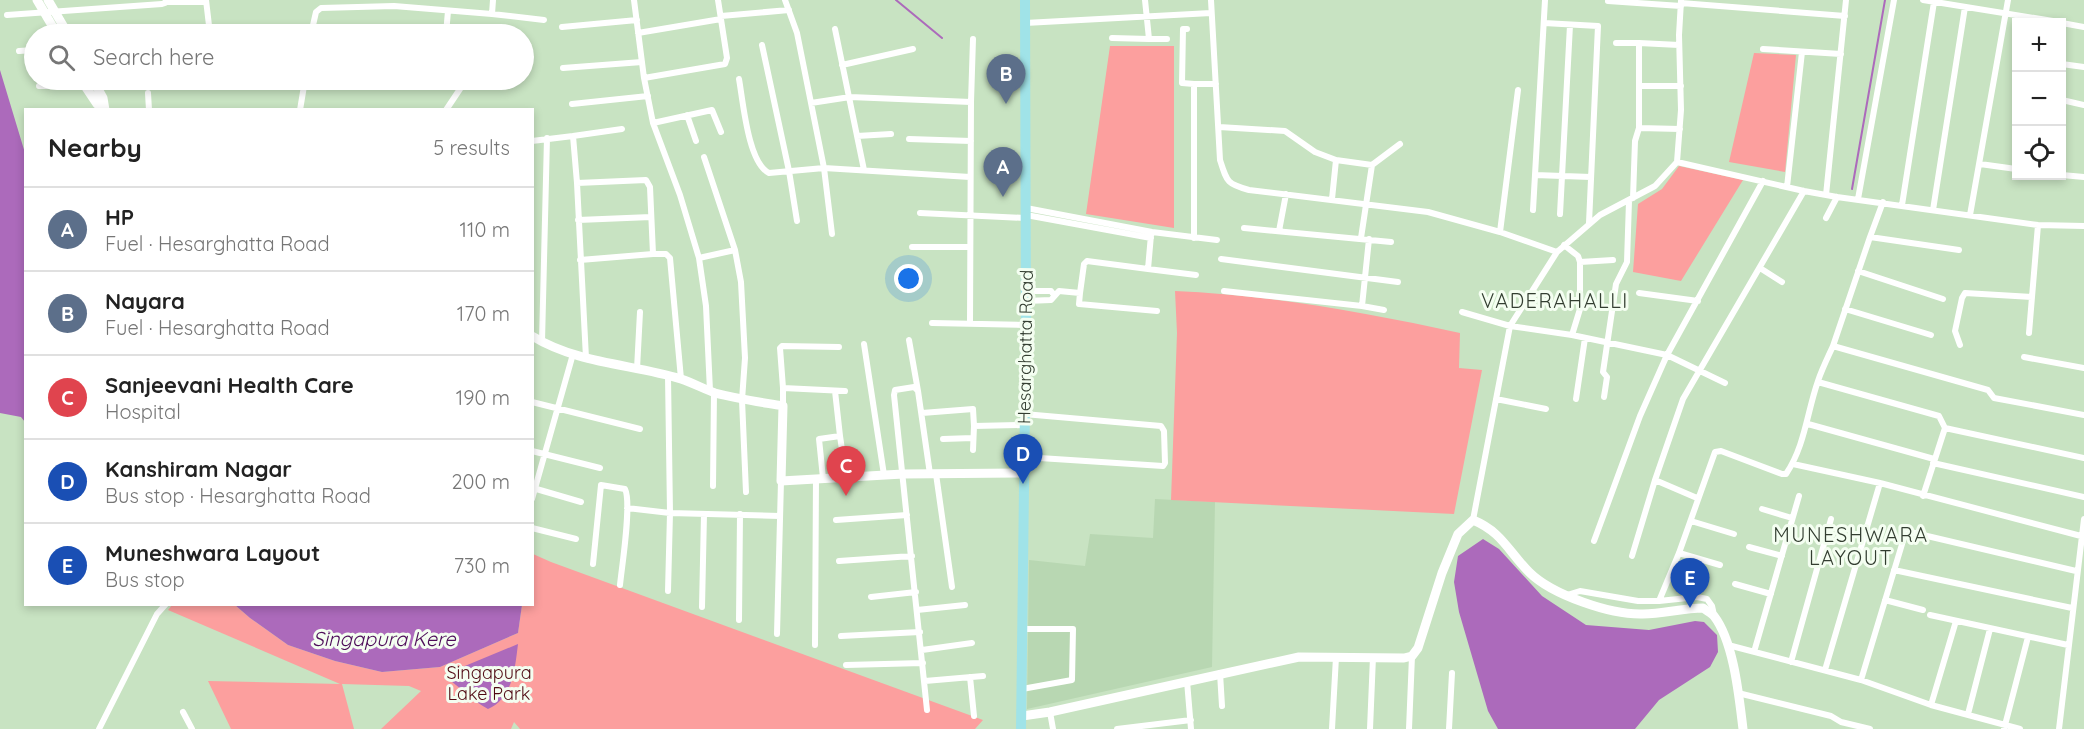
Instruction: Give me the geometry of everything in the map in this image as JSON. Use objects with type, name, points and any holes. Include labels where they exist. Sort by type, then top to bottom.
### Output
[{"type":"main road","name":"Hesarghatta Road","points":[[1021,729],[1026,325],[1025,0]]},
{"type":"street","points":[[37,0],[51,24]]},
{"type":"street","points":[[48,0],[62,24]]},
{"type":"street","points":[[93,0],[94,8]]},
{"type":"street","points":[[415,8],[416,0]]},
{"type":"street","points":[[492,14],[493,0]]},
{"type":"street","points":[[634,0],[644,78],[653,123],[680,195],[699,258],[706,306],[712,391],[713,486]]},
{"type":"street","points":[[644,78],[725,64],[727,58],[718,0]]},
{"type":"street","points":[[785,0],[797,33],[824,168],[832,234]]},
{"type":"street","points":[[1145,0],[1149,39]]},
{"type":"street","points":[[1211,0],[1220,160],[1231,185],[1249,190],[1428,212],[1500,232],[1557,252]]},
{"type":"street","points":[[1533,210],[1545,0]]},
{"type":"street","points":[[1826,195],[1846,0]]},
{"type":"street","points":[[1858,199],[1894,0]]},
{"type":"street","points":[[1923,0],[2033,18]]},
{"type":"street","points":[[1970,215],[2008,0]]},
{"type":"street","points":[[7,15],[131,3],[162,4],[166,1],[206,1],[209,24]]},
{"type":"street","points":[[1608,1],[1681,3],[1845,16]]},
{"type":"street","points":[[1902,205],[1934,2]]},
{"type":"street","points":[[1408,729],[1412,656],[1418,648],[1442,573],[1458,534],[1473,520],[1510,326],[1557,252],[1564,245],[1600,215],[1655,186],[1677,162],[1680,129],[1681,3]]},
{"type":"street","points":[[313,24],[316,12],[321,8],[394,6],[544,20]]},
{"type":"street","points":[[1933,210],[1965,7]]},
{"type":"street","points":[[638,33],[721,18],[789,10]]},
{"type":"street","points":[[447,24],[448,11]]},
{"type":"street","points":[[1025,23],[1211,13]]},
{"type":"street","points":[[562,27],[637,20]]},
{"type":"street","points":[[1544,23],[1598,26],[1590,224]]},
{"type":"street","points":[[2066,24],[2084,27]]},
{"type":"street","points":[[1560,214],[1570,25]]},
{"type":"street","points":[[835,29],[864,170]]},
{"type":"street","points":[[1187,29],[1183,29],[1182,83],[1216,84]]},
{"type":"street","points":[[1112,38],[1167,39]]},
{"type":"street","points":[[970,323],[970,141],[973,39]]},
{"type":"street","points":[[1616,43],[1679,45]]},
{"type":"street","points":[[1604,398],[1607,377],[1603,372],[1616,284],[1627,262],[1635,141],[1639,128],[1639,43]]},
{"type":"street","points":[[762,45],[789,171],[797,221]]},
{"type":"street","points":[[842,65],[913,49]]},
{"type":"street","points":[[1763,49],[1841,54]]},
{"type":"street","points":[[19,51],[24,51]]},
{"type":"street","points":[[1787,187],[1802,51]]},
{"type":"street","points":[[563,68],[642,62]]},
{"type":"street","points":[[2066,65],[2084,67]]},
{"type":"street","points":[[739,79],[750,141],[762,169],[769,173],[824,168],[970,177]]},
{"type":"street","points":[[1194,84],[1194,238]]},
{"type":"street","points":[[1639,86],[1681,86]]},
{"type":"street","points":[[92,90],[97,104],[103,108]]},
{"type":"street","points":[[300,108],[303,90]]},
{"type":"street","points":[[447,108],[459,90]]},
{"type":"street","points":[[1500,232],[1518,90]]},
{"type":"street","points":[[148,93],[149,108]]},
{"type":"street","points":[[572,104],[648,96]]},
{"type":"street","points":[[811,103],[849,97],[971,102]]},
{"type":"street","points":[[2066,101],[2084,105]]},
{"type":"street","points":[[653,123],[712,110],[721,132]]},
{"type":"street","points":[[687,115],[696,141]]},
{"type":"street","points":[[1219,128],[1285,131],[1315,152],[1336,160],[1372,165],[1400,144]]},
{"type":"street","points":[[1639,128],[1680,129]]},
{"type":"street","points":[[534,141],[622,129]]},
{"type":"street","points":[[857,136],[891,134]]},
{"type":"street","points":[[573,136],[586,358]]},
{"type":"street","points":[[542,342],[547,138]]},
{"type":"street","points":[[909,139],[970,141]]},
{"type":"street","points":[[704,157],[735,250],[742,293],[745,358],[742,400],[746,492]]},
{"type":"street","points":[[1332,199],[1336,160]]},
{"type":"street","points":[[1677,162],[1826,195],[2038,225],[2084,225]]},
{"type":"street","points":[[1980,164],[2012,168]]},
{"type":"street","points":[[1361,238],[1372,165]]},
{"type":"street","points":[[1535,175],[1591,177]]},
{"type":"street","points":[[2066,175],[2084,177]]},
{"type":"street","points":[[577,183],[646,180],[650,187],[653,254]]},
{"type":"street","points":[[1594,541],[1640,416],[1667,355],[1763,181]]},
{"type":"street","points":[[1632,556],[1654,480],[1683,399],[1804,191]]},
{"type":"street","points":[[1279,231],[1286,194]]},
{"type":"street","points":[[1826,218],[1837,196]]},
{"type":"street","points":[[1659,601],[1679,553],[1715,452],[1718,450],[1784,475],[1793,464],[1808,424],[1818,382],[1833,346],[1882,202]]},
{"type":"street","points":[[920,213],[1026,213],[1151,235],[1216,240]]},
{"type":"street","points":[[578,220],[651,217]]},
{"type":"street","points":[[2030,333],[2038,225]]},
{"type":"street","points":[[1244,228],[1391,242]]},
{"type":"street","points":[[1148,269],[1151,235]]},
{"type":"street","points":[[1870,237],[1959,250]]},
{"type":"street","points":[[1362,306],[1369,239]]},
{"type":"street","points":[[1564,245],[1578,256],[1580,262],[1580,309],[1572,335]]},
{"type":"street","points":[[912,247],[970,247]]},
{"type":"street","points":[[699,258],[735,250]]},
{"type":"street","points":[[580,260],[653,254],[666,254],[670,258],[681,379]]},
{"type":"street","points":[[1221,260],[1398,282]]},
{"type":"street","points":[[1580,262],[1613,260]]},
{"type":"street","points":[[1157,311],[1079,304],[1085,261],[1196,275]]},
{"type":"street","points":[[1760,268],[1782,282]]},
{"type":"street","points":[[1858,271],[1943,299]]},
{"type":"street","points":[[1026,296],[1051,300],[1059,291],[1080,293]]},
{"type":"street","points":[[1224,291],[1384,310]]},
{"type":"street","points":[[1639,293],[1698,301]]},
{"type":"street","points":[[1960,345],[1955,331],[1962,298],[1965,294],[2032,297]]},
{"type":"street","points":[[1845,309],[1931,335]]},
{"type":"street","points":[[637,369],[640,312]]},
{"type":"street","points":[[1462,312],[1510,326],[1572,335],[1606,344],[1667,355],[1725,383]]},
{"type":"street","points":[[932,323],[1026,325]]},
{"type":"street","points":[[534,337],[586,358],[681,379],[742,400],[783,406]]},
{"type":"street","points":[[1576,399],[1585,338]]},
{"type":"street","points":[[909,340],[952,587]]},
{"type":"street","points":[[864,344],[884,475]]},
{"type":"street","points":[[777,634],[783,406],[780,348],[782,346],[839,347]]},
{"type":"street","points":[[1833,346],[1988,390],[1994,398],[2084,415]]},
{"type":"street","points":[[573,354],[534,488],[581,502]]},
{"type":"street","points":[[2024,357],[2084,368]]},
{"type":"street","points":[[668,376],[670,513],[668,591]]},
{"type":"street","points":[[1818,382],[1939,416],[1945,428],[1923,496]]},
{"type":"street","points":[[918,392],[914,387],[893,392],[927,710]]},
{"type":"street","points":[[783,388],[845,391]]},
{"type":"street","points":[[835,391],[846,477]]},
{"type":"street","points":[[1496,399],[1546,409]]},
{"type":"street","points":[[534,403],[640,429]]},
{"type":"street","points":[[921,413],[973,409],[973,450]]},
{"type":"street","points":[[974,426],[1024,420],[1161,426],[1164,431],[1165,463],[1163,466],[1023,457]]},
{"type":"street","points":[[1808,424],[1934,461],[2084,497]]},
{"type":"street","points":[[1945,428],[2084,458]]},
{"type":"street","points":[[814,645],[820,478],[819,439],[840,436]]},
{"type":"street","points":[[943,439],[973,438]]},
{"type":"street","points":[[534,451],[600,468]]},
{"type":"street","points":[[1793,464],[1880,483],[2081,536]]},
{"type":"street","points":[[781,481],[903,474],[1023,472]]},
{"type":"street","points":[[1654,480],[1697,498]]},
{"type":"street","points":[[1826,670],[1880,483]]},
{"type":"street","points":[[593,564],[601,485],[626,490],[627,508],[620,585]]},
{"type":"street","points":[[1755,652],[1799,495]]},
{"type":"street","points":[[627,508],[670,513],[780,516]]},
{"type":"street","points":[[1762,509],[1792,518]]},
{"type":"street","points":[[702,607],[704,514]]},
{"type":"street","points":[[739,620],[740,514]]},
{"type":"street","points":[[836,520],[907,515]]},
{"type":"street","points":[[1791,662],[1831,519]]},
{"type":"street","points":[[2059,729],[2084,519]]},
{"type":"street","points":[[1473,520],[1495,532],[1540,582],[1567,595],[1626,613],[1654,614],[1703,608],[1714,615]]},
{"type":"street","points":[[1691,521],[1734,534]]},
{"type":"street","points":[[534,528],[576,539]]},
{"type":"street","points":[[1861,680],[1906,531],[2076,571]]},
{"type":"street","points":[[1749,547],[1782,556]]},
{"type":"street","points":[[1679,553],[1720,566]]},
{"type":"street","points":[[839,561],[912,556]]},
{"type":"street","points":[[1894,570],[2072,608]]},
{"type":"street","points":[[1735,584],[1771,594]]},
{"type":"street","points":[[1567,595],[1580,591],[1638,601],[1696,597],[1707,599],[1728,645],[1743,729]]},
{"type":"street","points":[[871,597],[916,592]]},
{"type":"street","points":[[1885,600],[1923,610]]},
{"type":"street","points":[[917,610],[965,605]]},
{"type":"street","points":[[99,729],[157,614],[164,606]]},
{"type":"street","points":[[1930,615],[2068,645]]},
{"type":"street","points":[[1931,705],[1956,621]]},
{"type":"street","points":[[1021,629],[1073,629],[1072,680],[1022,688]]},
{"type":"street","points":[[1968,714],[1990,629]]},
{"type":"street","points":[[841,636],[920,632]]},
{"type":"street","points":[[2004,727],[2028,637]]},
{"type":"street","points":[[922,650],[972,643]]},
{"type":"street","points":[[1728,645],[1861,680],[1931,705],[1968,714],[2004,727],[2020,729]]},
{"type":"street","points":[[1022,716],[1050,712],[1299,657],[1404,658],[1412,656]]},
{"type":"street","points":[[1332,729],[1336,657]]},
{"type":"street","points":[[1370,729],[1373,657]]},
{"type":"street","points":[[846,665],[923,663]]},
{"type":"street","points":[[1220,673],[1222,706]]},
{"type":"street","points":[[1449,729],[1452,673]]},
{"type":"street","points":[[925,681],[983,676]]},
{"type":"street","points":[[970,677],[974,716]]},
{"type":"street","points":[[1187,681],[1191,729]]},
{"type":"street","points":[[1738,693],[1832,716],[1841,722],[1870,729]]},
{"type":"street","points":[[183,712],[192,729]]},
{"type":"street","points":[[1050,712],[1053,729]]},
{"type":"street","points":[[1117,729],[1191,720]]},
{"type":"shaded area","points":[[1155,499],[1215,502],[1212,667],[1027,709],[1029,560],[1085,566],[1090,534],[1153,538]]},
{"type":"green space","points":[[1110,46],[1174,46],[1174,228],[1086,214]]},
{"type":"green space","points":[[1754,53],[1796,55],[1785,172],[1729,162]]},
{"type":"green space","points":[[1679,166],[1743,180],[1681,281],[1633,272],[1638,204],[1662,189]]},
{"type":"green space","points":[[1175,291],[1247,296],[1319,306],[1460,333],[1459,368],[1482,370],[1454,514],[1171,500],[1177,333]]},
{"type":"green space","name":"Singapura Lake Park","points":[[534,554],[983,720],[975,729],[520,729],[514,722],[511,729],[381,729],[421,691],[409,686],[342,684],[354,729],[231,729],[208,681],[340,684],[168,610],[171,606],[236,606],[288,645],[335,661],[382,672],[440,667],[518,633],[522,606],[534,606]]},
{"type":"water","points":[[0,70],[24,150],[24,421],[21,417],[0,413]]},
{"type":"water","points":[[1483,539],[1499,549],[1542,596],[1586,625],[1649,630],[1695,621],[1704,622],[1717,635],[1718,652],[1710,667],[1659,700],[1635,729],[1498,729],[1488,711],[1459,612],[1454,582],[1458,556]]},
{"type":"water","name":"Singapura Kere","points":[[236,606],[522,606],[518,633],[440,667],[382,672],[335,661],[288,645]]},
{"type":"water","points":[[518,644],[514,672],[508,690],[503,698],[488,709],[447,678],[448,673]]},
{"type":"waterway","points":[[896,0],[942,38]]},
{"type":"waterway","points":[[1852,189],[1885,0]]},
{"type":"place","name":"Nayara","points":[[1006,104]]},
{"type":"place","name":"HP","points":[[1003,197]]},
{"type":"place","name":"Kanshiram Nagar","points":[[1023,484]]},
{"type":"place","name":"Sanjeevani Health Care","points":[[846,496]]},
{"type":"place","name":"Muneshwara Layout","points":[[1690,608]]},
{"type":"district","name":"VADERAHALLI","points":[[1555,300]]},
{"type":"district","name":"MUNESHWARA LAYOUT","points":[[1851,546]]}]
